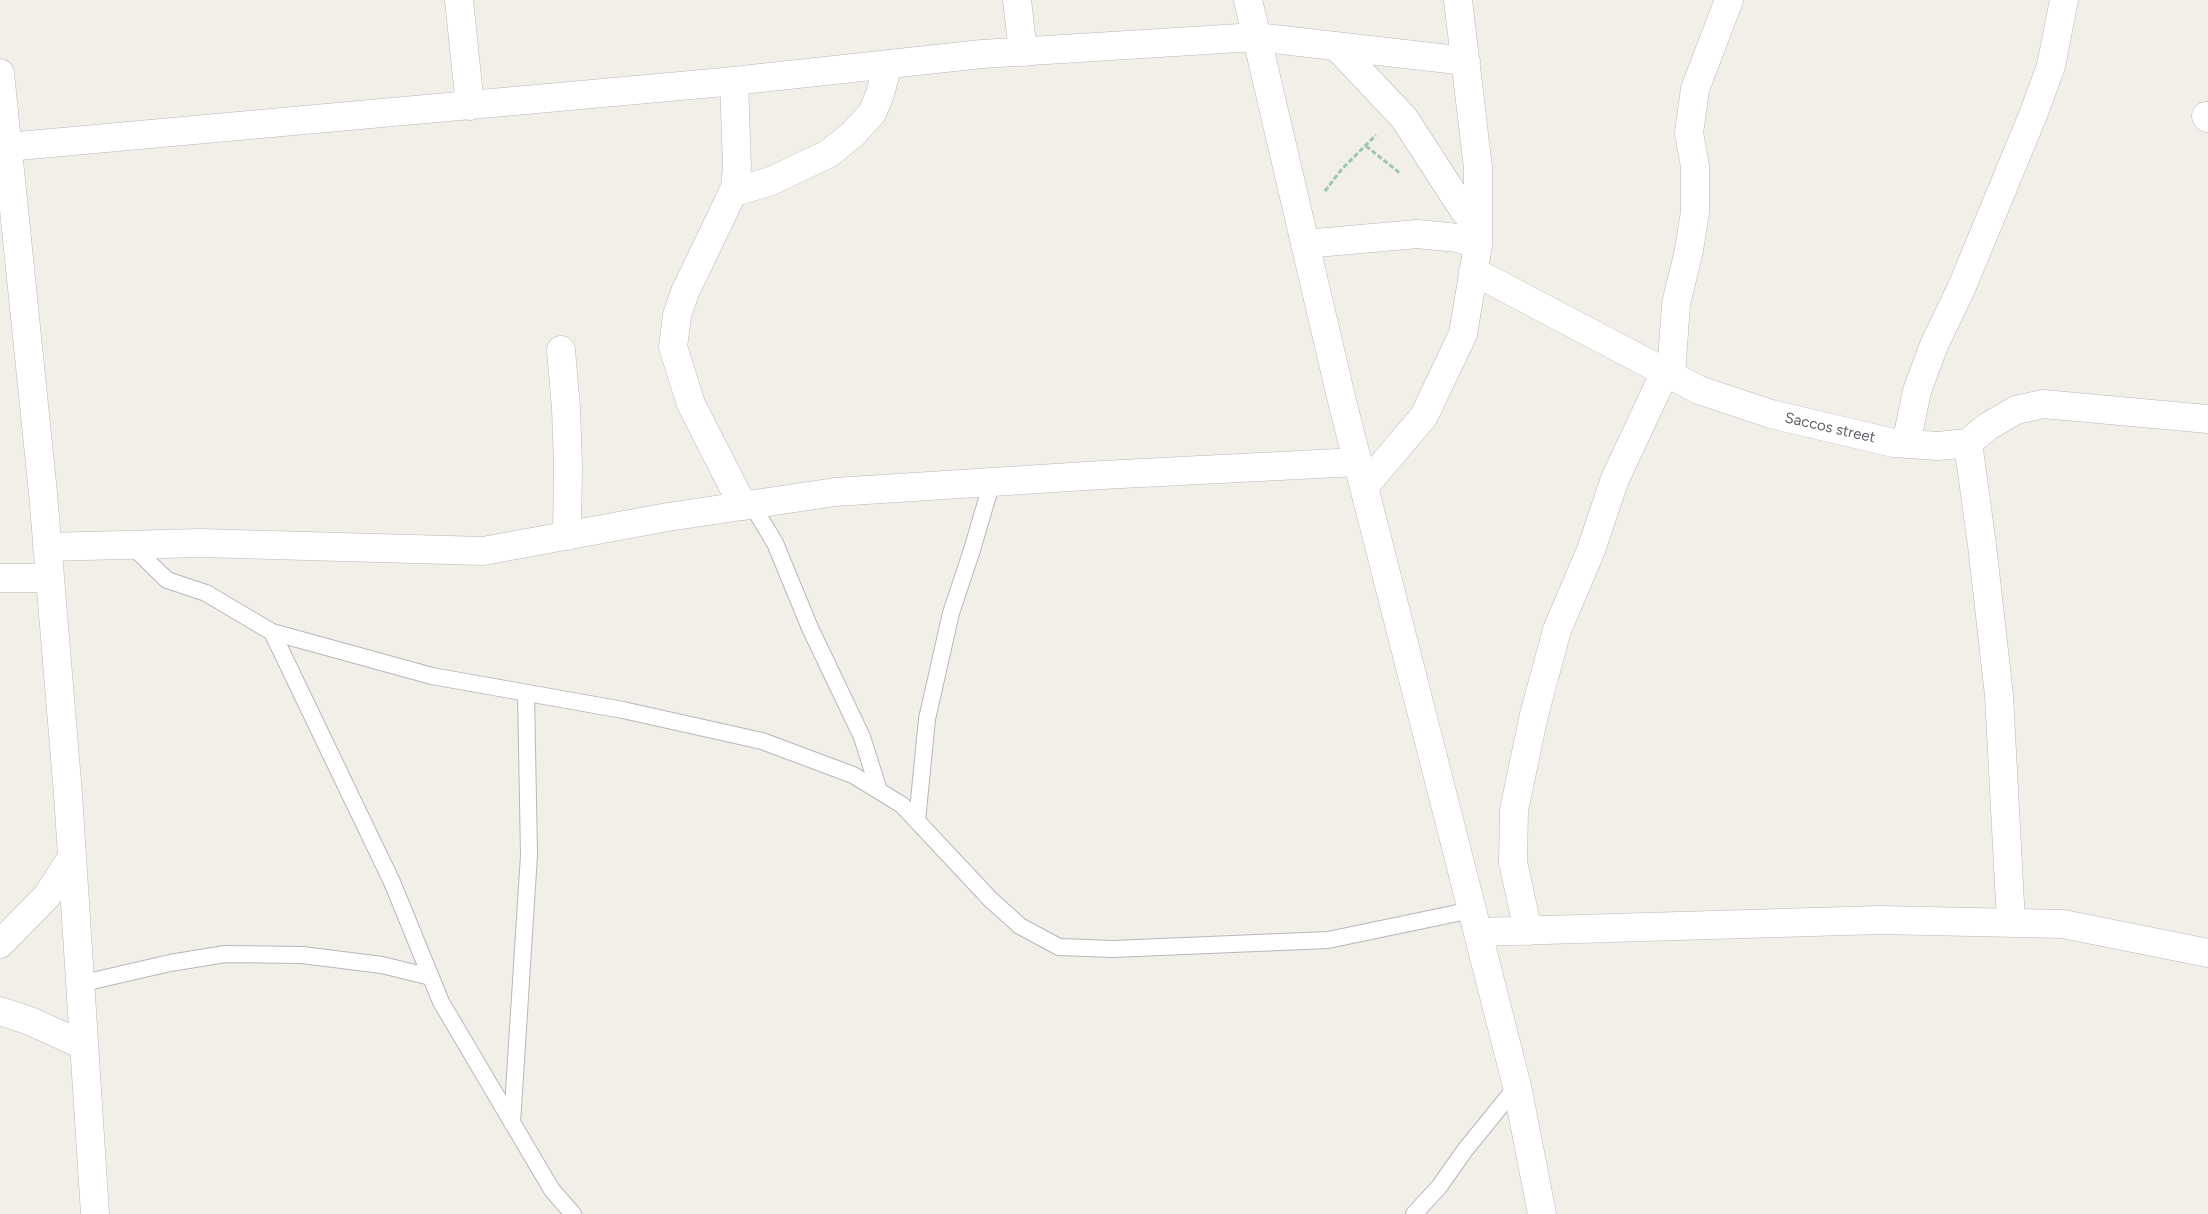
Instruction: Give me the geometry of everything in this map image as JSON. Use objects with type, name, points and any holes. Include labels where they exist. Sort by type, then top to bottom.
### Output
[{"type":"street","points":[[459,0],[470,106]]},
{"type":"street","points":[[1017,0],[1023,52]]},
{"type":"street","points":[[1248,0],[1302,234],[1361,475],[1517,1086],[1542,1214]]},
{"type":"street","points":[[47,547],[200,544],[484,551],[834,492],[992,482],[1361,475],[1424,416],[1463,334],[1476,247],[1478,168],[1458,0]]},
{"type":"street","points":[[1528,931],[1513,862],[1514,810],[1534,715],[1557,630],[1592,550],[1615,479],[1668,373],[1676,304],[1689,250],[1695,212],[1695,166],[1689,133],[1695,89],[1729,0]]},
{"type":"street","points":[[1906,444],[1917,391],[1934,345],[1961,289],[2033,115],[2051,66],[2064,0]]},
{"type":"street","points":[[4,134],[470,106],[734,81],[982,54],[1256,37],[1338,48],[1466,61]]},
{"type":"street","points":[[1338,48],[1404,118],[1463,209],[1476,247]]},
{"type":"street","points":[[732,193],[771,181],[828,154],[853,134],[872,113],[880,94],[888,64]]},
{"type":"street","points":[[0,73],[11,290],[50,578],[72,857],[95,1214]]},
{"type":"street","points":[[734,81],[737,166],[735,188],[685,292],[677,315],[673,347],[690,404],[747,506]]},
{"type":"street","points":[[1302,234],[1417,234],[1458,238],[1476,247]]},
{"type":"street","name":"Saccos street","points":[[1476,247],[1668,373],[1700,390],[1771,414],[1906,444],[1938,446],[1968,443]]},
{"type":"street","points":[[561,350],[568,456],[567,536]]},
{"type":"street","points":[[2011,922],[1999,695],[1968,443],[1987,427],[2016,410],[2044,404],[2208,419]]},
{"type":"street","points":[[0,578],[50,578]]},
{"type":"street","points":[[0,944],[47,896],[72,857]]},
{"type":"street","points":[[1475,921],[1528,931],[1880,920],[2063,924],[2208,953]]},
{"type":"street","points":[[0,1011],[30,1021],[83,1045]]},
{"type":"lane","points":[[917,821],[927,719],[951,613],[992,482]]},
{"type":"lane","points":[[747,506],[775,542],[810,628],[862,736],[879,791]]},
{"type":"lane","points":[[131,545],[167,580],[206,593],[272,632],[432,676],[623,710],[762,741],[852,775],[902,805],[991,900],[1020,926],[1059,947],[1113,949],[1328,940],[1475,921]]},
{"type":"lane","points":[[272,632],[392,882],[441,1002],[552,1190],[573,1214]]},
{"type":"lane","points":[[512,1123],[529,855],[526,693]]},
{"type":"lane","points":[[79,984],[170,963],[225,954],[302,955],[382,965],[431,978]]},
{"type":"lane","points":[[1414,1214],[1439,1187],[1465,1150],[1517,1086]]},
{"type":"path","points":[[1302,234],[1341,170],[1366,146],[1396,110]]}]
